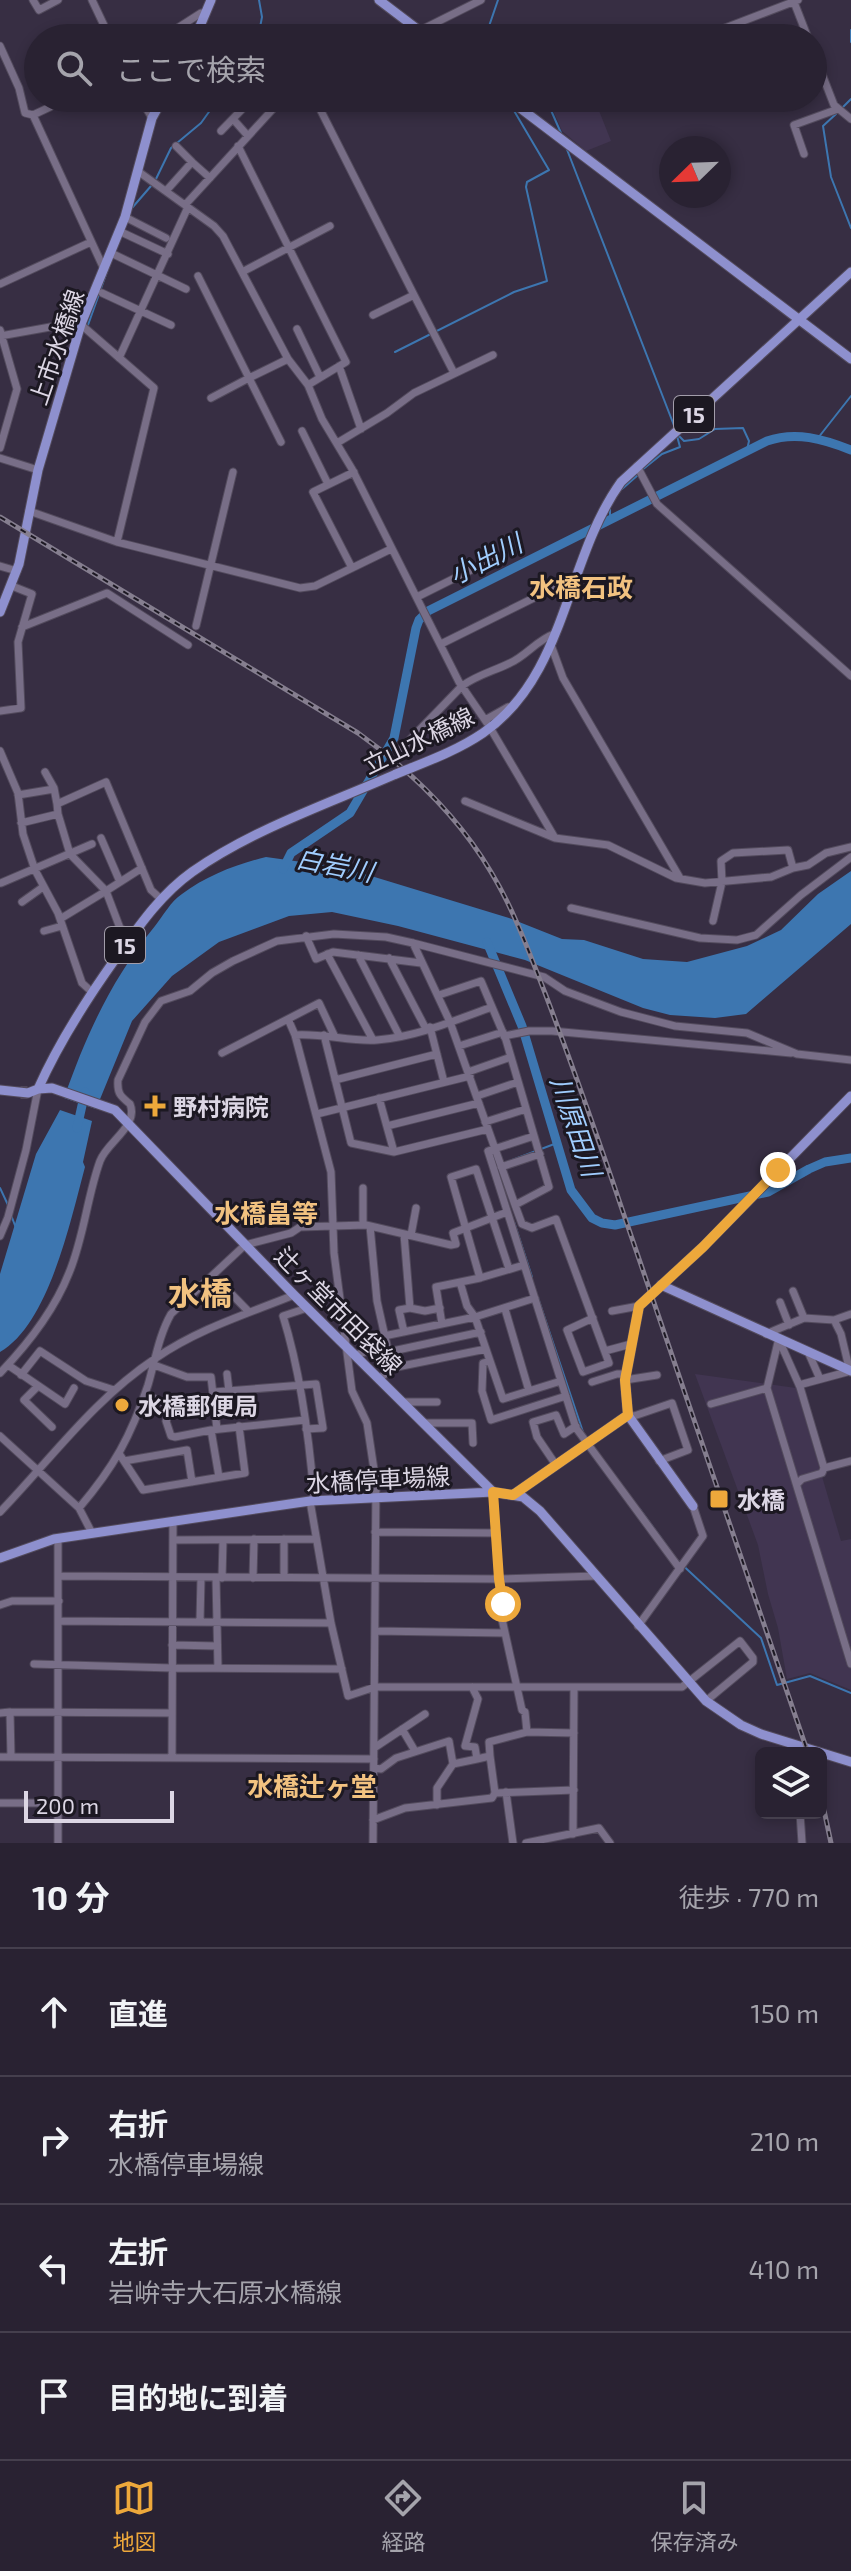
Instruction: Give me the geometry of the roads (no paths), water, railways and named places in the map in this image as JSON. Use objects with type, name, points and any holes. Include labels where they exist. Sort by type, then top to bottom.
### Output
[{"type":"main road","points":[[201,24],[211,0]]},
{"type":"main road","points":[[381,0],[410,24]]},
{"type":"main road","name":"上市水橋線","points":[[0,612],[17,571],[38,470],[81,324],[125,217],[155,112]]},
{"type":"main road","points":[[526,112],[851,359]]},
{"type":"main road","name":"立山水橋線","points":[[38,1089],[54,1054],[131,936],[161,899],[194,871],[251,837],[457,749],[478,736],[516,702],[535,678],[551,645],[600,515],[621,482],[851,272]]},
{"type":"main road","name":"辻ヶ堂市田袋線","points":[[38,1089],[52,1088],[110,1107],[120,1114],[294,1295],[493,1492]]},
{"type":"main road","points":[[0,1090],[28,1093],[38,1089]]},
{"type":"main road","points":[[693,1506],[628,1415],[626,1377],[639,1306],[703,1247],[851,1096]]},
{"type":"main road","points":[[661,1285],[850,1372]]},
{"type":"main road","points":[[513,1495],[628,1415]]},
{"type":"main road","name":"水橋停車場線","points":[[0,1558],[58,1539],[310,1501],[493,1492],[513,1495]]},
{"type":"main road","points":[[513,1495],[523,1497],[540,1511],[706,1701],[741,1725],[790,1747]]},
{"type":"main road","points":[[827,1757],[851,1762]]},
{"type":"street","points":[[33,0],[39,10],[58,0]]},
{"type":"street","points":[[92,0],[103,24]]},
{"type":"street","points":[[433,24],[481,0]]},
{"type":"street","points":[[736,24],[796,1],[803,24]]},
{"type":"street","points":[[184,24],[206,13]]},
{"type":"street","points":[[0,46],[19,88],[24,109]]},
{"type":"street","points":[[827,83],[838,109],[851,119]]},
{"type":"street","points":[[804,154],[794,125],[838,109]]},
{"type":"street","points":[[25,112],[33,115],[39,112]]},
{"type":"street","points":[[148,112],[152,118]]},
{"type":"street","points":[[221,131],[240,112]]},
{"type":"street","points":[[119,358],[168,254],[186,206],[270,112]]},
{"type":"street","points":[[322,112],[454,373]]},
{"type":"street","points":[[33,115],[104,269]]},
{"type":"street","points":[[233,119],[248,136]]},
{"type":"street","points":[[176,146],[210,178]]},
{"type":"street","points":[[238,146],[346,362],[308,385]]},
{"type":"street","points":[[166,191],[192,162]]},
{"type":"street","points":[[139,172],[214,226],[288,359],[308,385],[322,419],[354,472],[426,621],[462,686],[555,838]]},
{"type":"street","points":[[125,217],[166,238]]},
{"type":"street","points":[[242,272],[330,226]]},
{"type":"street","points":[[119,231],[168,254]]},
{"type":"street","points":[[0,284],[91,242]]},
{"type":"street","points":[[111,253],[186,289]]},
{"type":"street","points":[[198,276],[281,442]]},
{"type":"street","points":[[102,293],[171,325]]},
{"type":"street","points":[[373,315],[414,295]]},
{"type":"street","points":[[0,448],[17,389],[1,334],[81,324],[154,388],[117,542]]},
{"type":"street","points":[[297,329],[320,377]]},
{"type":"street","points":[[337,443],[414,393],[493,355]]},
{"type":"street","points":[[211,398],[288,359]]},
{"type":"street","points":[[339,366],[361,429]]},
{"type":"street","points":[[302,431],[328,484]]},
{"type":"street","points":[[0,458],[38,470]]},
{"type":"street","points":[[637,466],[657,504],[851,676]]},
{"type":"street","points":[[196,626],[233,472]]},
{"type":"street","points":[[352,568],[313,492],[354,472]]},
{"type":"street","points":[[29,511],[117,542],[300,588],[315,586],[391,549]]},
{"type":"street","points":[[417,597],[495,558]]},
{"type":"street","points":[[0,566],[17,571]]},
{"type":"street","points":[[441,644],[560,585]]},
{"type":"street","points":[[0,711],[21,708],[18,642],[32,594],[12,586]]},
{"type":"street","points":[[22,627],[107,593],[188,645]]},
{"type":"street","points":[[401,749],[462,686],[473,678],[509,664],[554,634]]},
{"type":"street","points":[[551,645],[563,678],[680,878]]},
{"type":"street","points":[[488,725],[516,702]]},
{"type":"street","points":[[0,751],[18,795],[21,823],[35,870],[61,923],[82,983],[92,992]]},
{"type":"street","points":[[45,772],[54,789],[70,854],[106,891],[120,928],[131,936]]},
{"type":"street","points":[[57,804],[106,782],[151,890],[161,899]]},
{"type":"street","points":[[18,795],[54,789]]},
{"type":"street","points":[[465,801],[555,838],[608,845],[680,878],[705,883],[771,877],[808,865],[826,853],[850,851]]},
{"type":"street","points":[[21,823],[58,814]]},
{"type":"street","points":[[101,838],[120,882]]},
{"type":"street","points":[[1,883],[92,844]]},
{"type":"street","points":[[713,921],[722,882],[721,861],[733,853],[788,850],[793,868]]},
{"type":"street","points":[[571,908],[700,938],[737,940],[756,935],[850,851]]},
{"type":"street","points":[[44,931],[61,923],[142,868]]},
{"type":"street","points":[[22,902],[43,887]]},
{"type":"street","points":[[0,1373],[38,1329],[60,1294],[75,1255],[101,1158],[127,1124],[132,1109],[117,1090],[118,1080],[145,1022],[161,1001],[190,991],[212,973],[277,941],[334,934],[413,943],[544,977],[565,991],[621,1012],[675,1026],[747,1033],[797,1054]]},
{"type":"street","points":[[306,936],[316,959],[333,952],[421,963]]},
{"type":"street","points":[[413,943],[450,1022],[522,1224],[532,1228],[556,1219],[593,1318],[609,1363],[583,1372],[567,1330],[593,1318]]},
{"type":"street","points":[[327,954],[373,1040]]},
{"type":"street","points":[[358,955],[399,1035]]},
{"type":"street","points":[[389,958],[428,1028],[444,1082]]},
{"type":"street","points":[[439,995],[481,981],[504,1034],[549,1187],[515,1205]]},
{"type":"street","points":[[222,1053],[319,1003],[334,1035]]},
{"type":"street","points":[[295,1035],[334,1035],[373,1040],[450,1022],[492,1007]]},
{"type":"street","points":[[288,1019],[295,1035],[331,1172],[333,1225],[352,1391],[371,1439],[375,1496],[373,1843]]},
{"type":"street","points":[[459,1046],[504,1034],[552,1031],[851,1060]]},
{"type":"street","points":[[324,1035],[351,1143],[394,1152],[487,1126],[526,1109]]},
{"type":"street","points":[[335,1080],[437,1054]]},
{"type":"street","points":[[317,1114],[444,1082],[511,1057]]},
{"type":"street","points":[[387,1126],[478,1100],[518,1082]]},
{"type":"street","points":[[0,1246],[38,1089]]},
{"type":"street","points":[[379,1098],[394,1152]]},
{"type":"street","points":[[534,1136],[488,1151],[576,1426],[680,1569]]},
{"type":"street","points":[[501,1167],[540,1154]]},
{"type":"street","points":[[480,1278],[451,1177],[476,1169],[509,1269]]},
{"type":"street","points":[[363,1188],[374,1277],[392,1368]]},
{"type":"street","points":[[410,1308],[408,1235],[416,1208]]},
{"type":"street","points":[[79,1508],[122,1458],[171,1314],[245,1245],[291,1233],[300,1227],[366,1225],[451,1245],[456,1244],[453,1233],[507,1212]]},
{"type":"street","points":[[0,1236],[8,1217]]},
{"type":"street","points":[[442,1324],[436,1287],[524,1265]]},
{"type":"street","points":[[213,1275],[249,1312]]},
{"type":"street","points":[[460,1282],[467,1306],[481,1332],[503,1399],[561,1381]]},
{"type":"street","points":[[793,1291],[804,1318]]},
{"type":"street","points":[[1,1509],[86,1416],[114,1390],[206,1330],[294,1295]]},
{"type":"street","points":[[384,1336],[475,1317],[535,1298]]},
{"type":"street","points":[[780,1302],[789,1325]]},
{"type":"street","points":[[612,1311],[639,1306]]},
{"type":"street","points":[[307,1308],[283,1316],[301,1385],[314,1497],[310,1501],[322,1577],[348,1696],[375,1687],[682,1687],[740,1641],[753,1662],[706,1701]]},
{"type":"street","points":[[404,1332],[399,1310],[440,1308]]},
{"type":"street","points":[[505,1309],[529,1391]]},
{"type":"street","points":[[766,1334],[804,1318],[834,1320],[851,1314]]},
{"type":"street","points":[[799,1385],[850,1372],[841,1334],[834,1320]]},
{"type":"street","points":[[355,1355],[481,1332]]},
{"type":"street","points":[[779,1340],[799,1385],[824,1468],[822,1473],[798,1483]]},
{"type":"street","points":[[779,1340],[767,1388],[851,1664]]},
{"type":"street","points":[[605,1351],[631,1344]]},
{"type":"street","points":[[379,1379],[392,1368],[486,1349]]},
{"type":"street","points":[[21,1375],[40,1351],[86,1381],[114,1390]]},
{"type":"street","points":[[809,1354],[820,1379]]},
{"type":"street","points":[[156,1361],[187,1377],[211,1377],[219,1477]]},
{"type":"street","points":[[490,1361],[483,1363],[482,1391],[491,1420],[566,1396]]},
{"type":"street","points":[[8,1365],[65,1404],[74,1388]]},
{"type":"street","points":[[227,1374],[229,1391]]},
{"type":"street","points":[[592,1382],[617,1374],[626,1377],[657,1375]]},
{"type":"street","points":[[145,1394],[172,1407],[166,1421],[171,1436],[175,1437],[239,1426],[306,1425],[323,1428],[316,1384],[214,1392]]},
{"type":"street","points":[[38,1386],[24,1400],[52,1427]]},
{"type":"street","points":[[711,1404],[767,1388]]},
{"type":"street","points":[[403,1402],[437,1402]]},
{"type":"street","points":[[628,1415],[634,1416],[672,1403],[688,1450],[659,1461]]},
{"type":"street","points":[[556,1465],[537,1437],[533,1422],[556,1415],[564,1434],[576,1426]]},
{"type":"street","points":[[424,1423],[472,1423],[473,1443]]},
{"type":"street","points":[[122,1458],[143,1490],[245,1473],[239,1426]]},
{"type":"street","points":[[0,1436],[79,1508],[92,1533]]},
{"type":"street","points":[[122,1458],[187,1450],[192,1482]]},
{"type":"street","points":[[824,1468],[851,1461]]},
{"type":"street","points":[[493,1492],[504,1633],[525,1712],[527,1732]]},
{"type":"street","points":[[638,1626],[703,1536],[693,1506]]},
{"type":"street","points":[[172,1758],[173,1521]]},
{"type":"street","points":[[375,1532],[496,1533]]},
{"type":"street","points":[[58,1539],[58,1843]]},
{"type":"street","points":[[253,1578],[254,1539]]},
{"type":"street","points":[[284,1539],[284,1577]]},
{"type":"street","points":[[174,1540],[316,1539]]},
{"type":"street","points":[[218,1668],[216,1621],[223,1540]]},
{"type":"street","points":[[59,1576],[499,1579],[597,1576]]},
{"type":"street","points":[[200,1621],[201,1578]]},
{"type":"street","points":[[0,1605],[12,1601],[59,1601]]},
{"type":"street","points":[[58,1621],[331,1623]]},
{"type":"street","points":[[375,1631],[504,1633]]},
{"type":"street","points":[[172,1645],[217,1646]]},
{"type":"street","points":[[34,1664],[60,1667],[342,1669]]},
{"type":"street","points":[[472,1687],[478,1699],[465,1746],[475,1747],[477,1759]]},
{"type":"street","points":[[573,1834],[574,1687]]},
{"type":"street","points":[[10,1712],[11,1757]]},
{"type":"street","points":[[0,1713],[172,1713]]},
{"type":"street","points":[[374,1748],[425,1714]]},
{"type":"street","points":[[402,1729],[415,1751]]},
{"type":"street","points":[[373,1820],[405,1808],[492,1798],[495,1793],[489,1742],[527,1732],[574,1733]]},
{"type":"street","points":[[374,1768],[381,1769],[396,1758],[449,1741],[453,1764],[437,1788],[437,1805]]},
{"type":"street","points":[[453,1764],[490,1756]]},
{"type":"street","points":[[0,1757],[374,1759]]},
{"type":"street","points":[[495,1793],[574,1790]]},
{"type":"street","points":[[506,1792],[513,1843]]},
{"type":"street","points":[[0,1803],[58,1803]]},
{"type":"street","points":[[800,1819],[802,1843]]},
{"type":"street","points":[[526,1843],[599,1828],[610,1843]]},
{"type":"water","points":[[266,857],[345,868],[509,918],[562,939],[584,940],[643,959],[687,962],[747,946],[781,930],[818,894],[851,871],[851,924],[746,1014],[715,1018],[670,1015],[643,1008],[525,960],[398,926],[332,912],[289,916],[219,942],[172,976],[132,1021],[96,1109],[64,1098],[91,1029],[113,987],[139,946],[171,905],[182,894],[211,876]]},
{"type":"water","points":[[60,1110],[92,1121],[83,1162],[85,1167],[65,1241],[45,1295],[17,1338],[0,1352],[0,1274],[36,1154]]},
{"type":"waterway","points":[[259,0],[261,24]]},
{"type":"waterway","points":[[490,24],[498,0]]},
{"type":"waterway","points":[[851,30],[851,42]]},
{"type":"waterway","points":[[843,107],[851,99]]},
{"type":"waterway","points":[[155,181],[171,148],[201,123],[209,112]]},
{"type":"waterway","points":[[395,352],[514,292],[547,281],[526,187],[527,182],[549,170],[515,112]]},
{"type":"waterway","points":[[552,112],[561,133]]},
{"type":"waterway","points":[[836,114],[823,126],[831,177],[851,228]]},
{"type":"waterway","points":[[566,147],[675,428]]},
{"type":"waterway","points":[[132,208],[151,186]]},
{"type":"waterway","points":[[88,325],[109,266]]},
{"type":"waterway","points":[[818,438],[851,396]]},
{"type":"waterway","points":[[677,434],[684,441],[699,439],[715,429],[743,428],[749,441],[747,450]]},
{"type":"waterway","points":[[642,470],[662,454],[680,447],[677,436]]},
{"type":"waterway","name":"小出川","points":[[283,869],[291,853],[350,813],[394,738],[416,628],[428,611],[767,441],[788,437],[809,438],[851,450]]},
{"type":"waterway","points":[[622,489],[638,475]]},
{"type":"waterway","points":[[610,508],[610,519]]},
{"type":"waterway","name":"川原田川","points":[[487,942],[522,1026],[571,1190],[592,1218],[615,1225],[768,1192],[825,1162],[851,1158]]},
{"type":"waterway","name":"白岩川","points":[[77,1128],[85,1092]]},
{"type":"waterway","points":[[496,1166],[557,1143]]},
{"type":"waterway","points":[[0,1188],[8,1205]]},
{"type":"waterway","points":[[11,1215],[16,1228]]},
{"type":"waterway","points":[[514,1222],[532,1277]]},
{"type":"waterway","points":[[538,1298],[583,1432]]},
{"type":"waterway","points":[[639,1508],[677,1560],[761,1638],[777,1685],[810,1676],[851,1693]]},
{"type":"tunnel","points":[[24,1086],[24,1099]]},
{"type":"railway","points":[[0,517],[358,733],[432,796],[478,852],[514,916],[566,1048],[806,1747]]},
{"type":"railway","points":[[826,1819],[831,1843]]},
{"type":"place","name":"野村病院","points":[[155,1106]]},
{"type":"place","name":"水橋郵便局","points":[[122,1405]]},
{"type":"place","name":"水橋","points":[[719,1499]]},
{"type":"district","name":"水橋石政","points":[[581,586]]},
{"type":"district","name":"水橋畠等","points":[[266,1212]]},
{"type":"district","name":"水橋","points":[[200,1292]]},
{"type":"district","name":"水橋辻ヶ堂","points":[[312,1785]]}]
